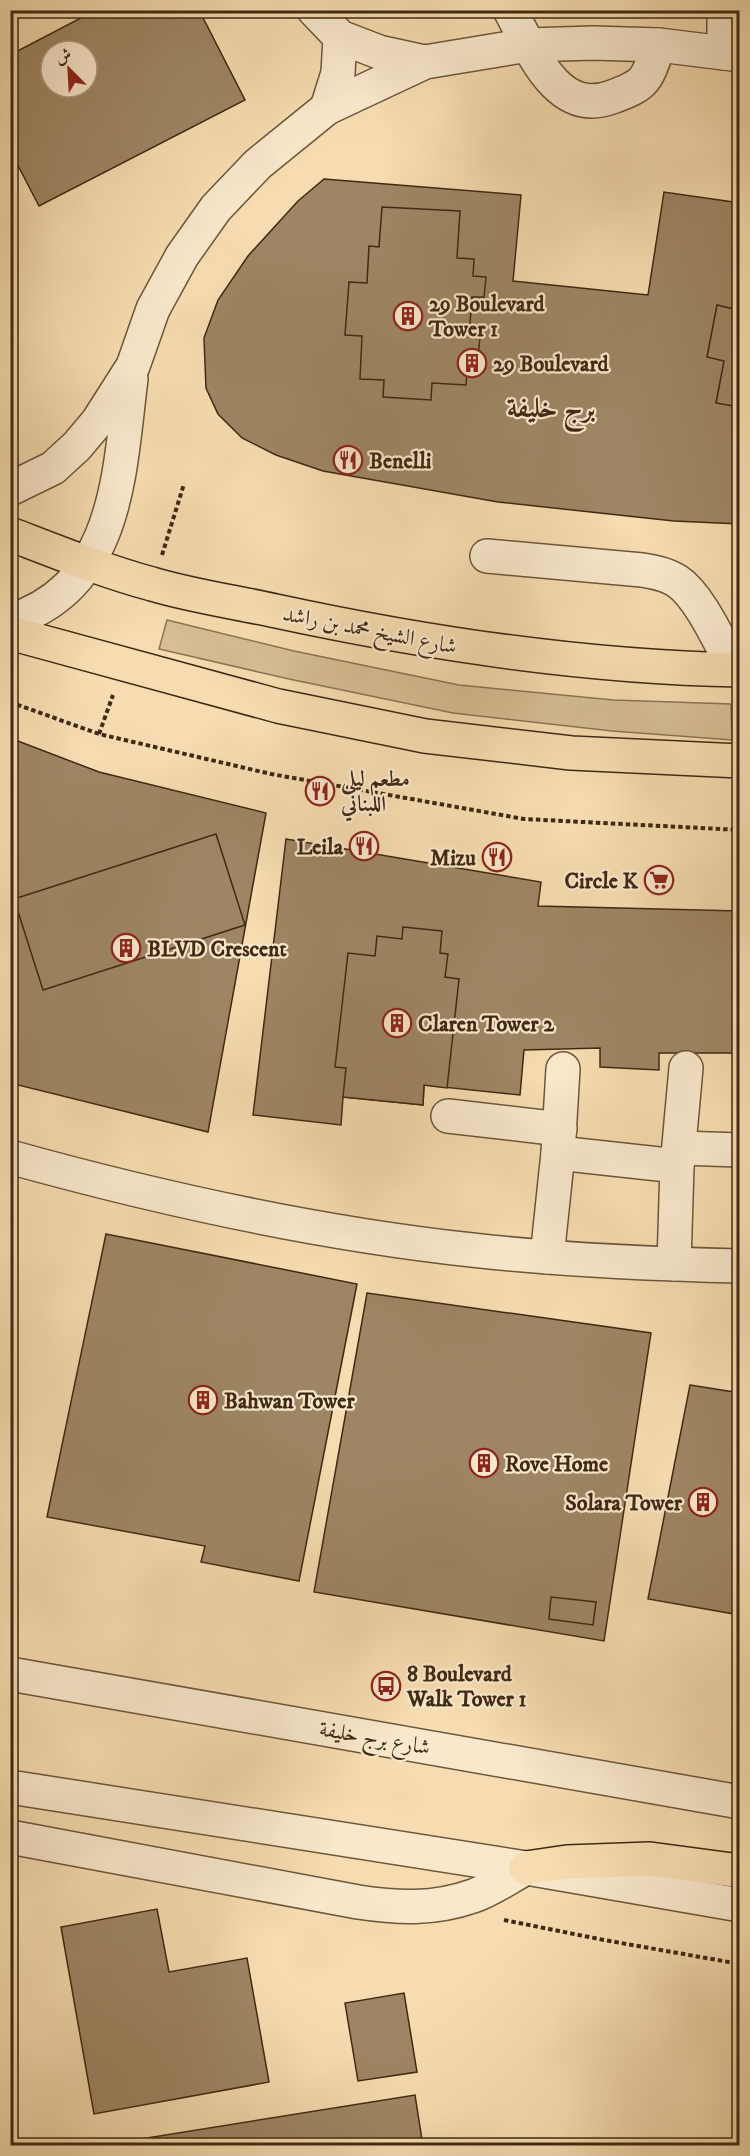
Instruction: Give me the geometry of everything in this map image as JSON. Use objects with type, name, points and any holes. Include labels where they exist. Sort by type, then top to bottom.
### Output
[{"type":"main road","name":"شارع الشيخ محمد بن راشد","points":[[10,534],[88,564],[153,585],[335,624],[482,649],[566,659],[737,670]]},
{"type":"main road","points":[[10,633],[278,706],[425,736],[571,753],[740,761]]},
{"type":"main road","points":[[526,1868],[567,1862],[650,1859],[740,1871]]},
{"type":"street","points":[[314,10],[340,37],[379,52],[425,62]]},
{"type":"street","points":[[510,10],[543,72],[571,96],[587,101],[601,102],[630,91],[643,83],[659,45]]},
{"type":"street","points":[[10,489],[53,468],[77,446],[98,421],[133,366],[158,300],[182,256],[216,208],[258,164],[327,108],[425,62],[528,45],[593,43],[659,45],[732,54],[725,11]]},
{"type":"street","points":[[327,108],[338,73],[340,37]]},
{"type":"street","points":[[10,621],[45,604],[68,586],[88,564],[101,539],[111,513],[117,485],[133,366]]},
{"type":"street","points":[[487,556],[661,573],[678,581],[692,594],[737,670]]},
{"type":"street","points":[[674,1264],[678,1157],[686,1068]]},
{"type":"street","points":[[547,1257],[559,1141],[562,1069]]},
{"type":"street","points":[[448,1116],[559,1141],[678,1157],[740,1150]]},
{"type":"street","points":[[10,1157],[81,1177],[314,1227],[471,1250],[547,1257],[740,1266]]},
{"type":"street","points":[[10,1696],[26,1678]]},
{"type":"street","name":"شارع برج خليفة","points":[[26,1678],[740,1802]]},
{"type":"street","points":[[10,1787],[526,1868],[740,1905]]},
{"type":"street","points":[[11,1836],[397,1908],[436,1906],[474,1896],[526,1868]]},
{"type":"path","points":[[153,585],[184,484]]},
{"type":"path","points":[[99,734],[124,665]]},
{"type":"path","points":[[10,702],[99,734],[271,774],[524,819],[740,830]]},
{"type":"path","points":[[503,1920],[604,1941],[740,1964]]},
{"type":"shaded area","points":[[167,620],[294,651],[459,685],[613,700],[731,704],[732,740],[612,731],[453,713],[289,679],[159,649]]},
{"type":"building","points":[[96,10],[199,10],[245,100],[39,206],[10,150],[10,55],[39,40],[39,99],[99,99],[99,39],[41,39]]},
{"type":"building","name":"29 Boulevard","points":[[324,179],[521,195],[513,281],[648,295],[664,192],[740,203],[740,524],[674,521],[498,502],[323,471],[276,455],[242,438],[218,414],[206,388],[204,338],[218,300],[248,256],[298,201]]},
{"type":"building","name":"29 Boulevard Tower 1","points":[[382,207],[460,211],[457,258],[474,259],[473,276],[486,277],[484,297],[472,297],[469,337],[480,337],[478,357],[468,356],[466,385],[432,383],[431,400],[383,397],[384,380],[360,379],[362,336],[345,335],[349,282],[367,283],[369,246],[379,247]]},
{"type":"building","points":[[740,281],[740,423],[736,423],[739,407],[716,403],[724,361],[707,357],[717,305],[734,309]]},
{"type":"building","name":"BLVD Crescent","points":[[10,738],[99,772],[266,813],[208,1132],[10,1083]]},
{"type":"building","points":[[216,834],[245,925],[43,990],[14,899]]},
{"type":"building","points":[[286,839],[541,882],[538,906],[740,911],[740,1110],[733,1110],[733,1053],[659,1053],[659,1070],[600,1067],[600,1048],[524,1050],[520,1095],[424,1085],[423,1105],[343,1097],[341,1125],[253,1115]]},
{"type":"building","name":"Claren Tower 2","points":[[403,927],[442,931],[440,953],[448,954],[445,977],[459,979],[447,1088],[424,1085],[423,1105],[343,1097],[346,1068],[335,1067],[348,953],[375,956],[377,936],[402,939]]},
{"type":"building","name":"Bahwan Tower","points":[[106,1234],[357,1284],[299,1581],[201,1562],[205,1546],[47,1517]]},
{"type":"building","name":"Rove Home","points":[[367,1293],[651,1333],[604,1641],[314,1592]]},
{"type":"building","name":"Solara Tower","points":[[690,1385],[740,1393],[740,1615],[648,1599]]},
{"type":"building","points":[[551,1597],[596,1602],[593,1625],[549,1619]]},
{"type":"building","points":[[157,1909],[169,1972],[247,1958],[269,2082],[94,2114],[61,1927]]},
{"type":"building","points":[[404,1993],[417,2072],[358,2081],[345,2003]]},
{"type":"building","points":[[415,2095],[423,2146],[97,2146]]},
{"type":"place","name":"29 Boulevard Tower 1","points":[[408,316]]},
{"type":"place","name":"29 Boulevard","points":[[472,363]]},
{"type":"place","name":"Benelli","points":[[348,460]]},
{"type":"place","name":"مطعم ليلى اللبناني","points":[[320,791]]},
{"type":"place","name":"Leila","points":[[364,846]]},
{"type":"place","name":"Mizu","points":[[497,857]]},
{"type":"place","name":"Circle K","points":[[659,880]]},
{"type":"place","name":"BLVD Crescent","points":[[126,948]]},
{"type":"place","name":"Claren Tower 2","points":[[397,1023]]},
{"type":"place","name":"Bahwan Tower","points":[[203,1400]]},
{"type":"place","name":"Rove Home","points":[[484,1463]]},
{"type":"place","name":"Solara Tower","points":[[703,1502]]},
{"type":"place","name":"8 Boulevard Walk Tower 1","points":[[386,1686]]},
{"type":"district","name":"برج خليفة","points":[[551,407]]}]
